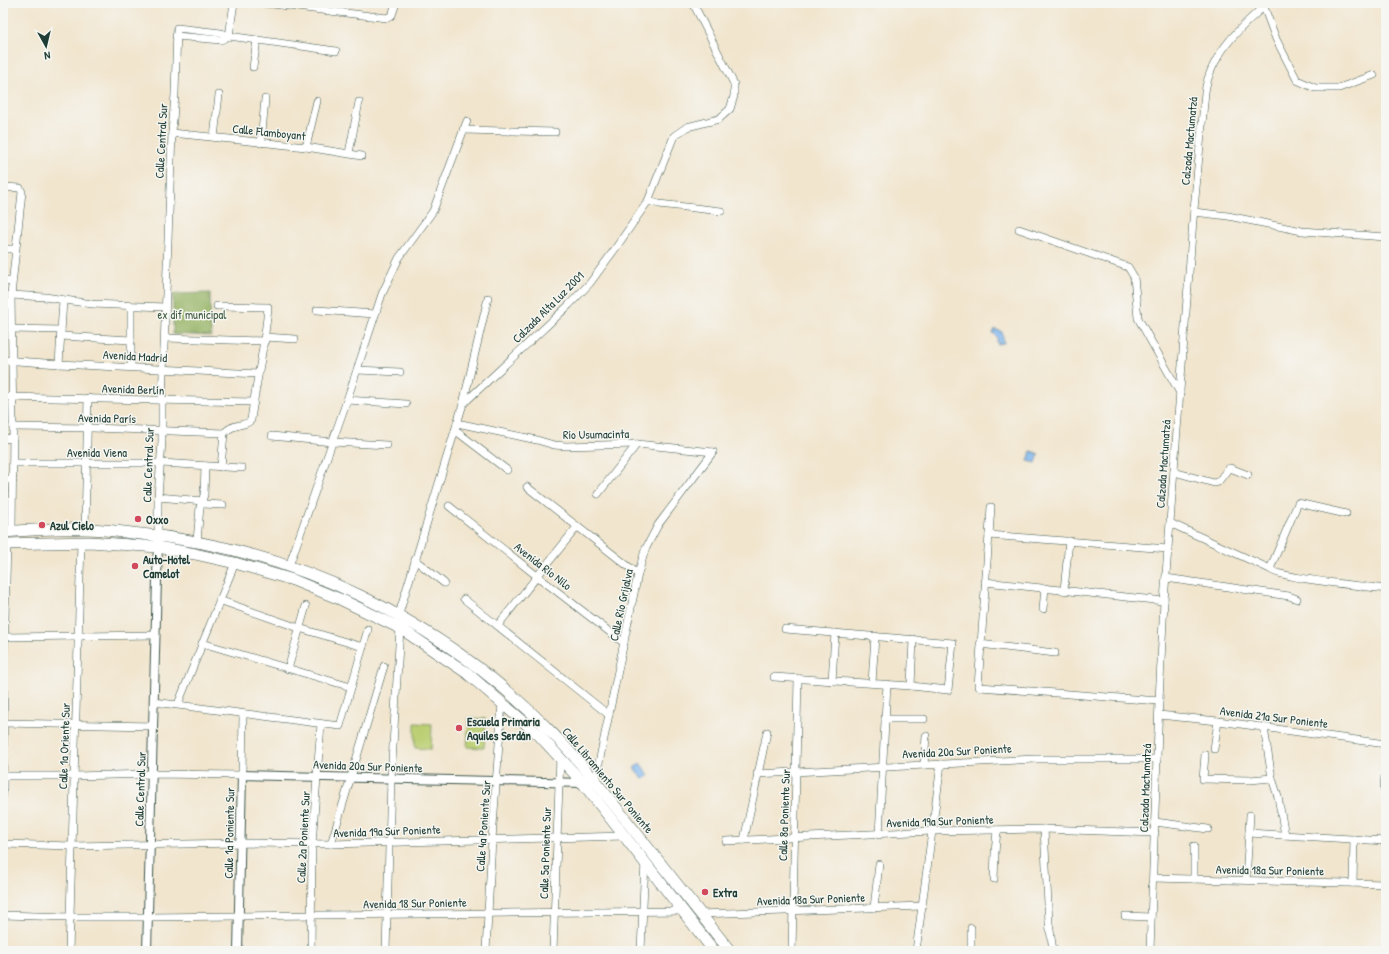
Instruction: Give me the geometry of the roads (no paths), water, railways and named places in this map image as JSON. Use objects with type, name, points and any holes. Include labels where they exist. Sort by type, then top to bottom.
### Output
[{"type":"main road","name":"Calle Libramiento Sur Poniente","points":[[8,531],[85,529],[158,535],[197,541],[245,552],[289,566],[341,586],[399,614],[472,662],[552,733],[581,764],[730,951]]},
{"type":"main road","name":"Calle Libramiento Sur Poniente","points":[[5,544],[81,542],[158,547],[234,562],[293,580],[342,600],[400,628],[467,673],[539,735],[560,756],[645,860],[714,951]]},
{"type":"street","points":[[234,3],[229,36],[336,51]]},
{"type":"street","points":[[264,3],[390,17],[396,3]]},
{"type":"street","name":"Calzada Alta Luz 2001","points":[[463,404],[569,305],[590,283],[648,201],[674,136],[687,127],[719,119],[730,109],[734,96],[734,84],[693,3]]},
{"type":"street","points":[[1266,5],[1276,39],[1298,80],[1315,88],[1339,88],[1374,75]]},
{"type":"street","name":"Calzada Mactumatzá","points":[[1150,951],[1164,601],[1194,212],[1206,79],[1212,66],[1229,42],[1266,5]]},
{"type":"street","name":"Calle Central Sur","points":[[147,951],[156,635],[158,497],[161,463],[165,307],[175,94],[176,32],[221,40],[229,36]]},
{"type":"street","points":[[254,67],[258,40]]},
{"type":"street","points":[[214,137],[219,95]]},
{"type":"street","points":[[261,143],[265,99]]},
{"type":"street","points":[[306,147],[317,100]]},
{"type":"street","points":[[349,153],[359,102]]},
{"type":"street","points":[[289,566],[387,283],[399,258],[433,211],[466,121]]},
{"type":"street","points":[[463,130],[555,132]]},
{"type":"street","name":"Calle Flamboyant","points":[[172,133],[306,147],[362,156]]},
{"type":"street","points":[[3,187],[20,188],[22,192],[7,320],[11,329],[13,427],[13,462],[8,531]]},
{"type":"street","points":[[648,201],[659,204],[722,211]]},
{"type":"street","points":[[1194,212],[1228,216],[1302,230],[1386,237]]},
{"type":"street","points":[[1019,229],[1128,267],[1134,277],[1138,318],[1180,394]]},
{"type":"street","points":[[3,249],[15,249]]},
{"type":"street","points":[[3,282],[12,281]]},
{"type":"street","points":[[11,294],[92,304],[165,307]]},
{"type":"street","points":[[399,614],[456,431],[488,298]]},
{"type":"street","points":[[59,364],[63,300]]},
{"type":"street","points":[[131,306],[131,367]]},
{"type":"street","points":[[217,306],[268,307],[265,339],[258,374],[252,420],[249,424],[228,428],[224,433],[221,467]]},
{"type":"street","points":[[317,310],[375,314]]},
{"type":"street","points":[[11,329],[131,340]]},
{"type":"street","points":[[165,338],[295,339]]},
{"type":"street","name":"Avenida Madrid","points":[[3,360],[11,359],[59,364],[258,374]]},
{"type":"street","points":[[357,370],[400,372]]},
{"type":"street","name":"Avenida Berlín","points":[[3,397],[254,402]]},
{"type":"street","points":[[85,529],[88,398]]},
{"type":"street","points":[[347,400],[406,404]]},
{"type":"street","name":"Río Usumacinta","points":[[458,423],[554,445],[637,444],[713,452]]},
{"type":"street","name":"Avenida París","points":[[13,427],[161,430],[165,432],[224,433]]},
{"type":"street","points":[[456,431],[508,470]]},
{"type":"street","points":[[272,436],[332,442],[387,445]]},
{"type":"street","points":[[3,439],[13,438]]},
{"type":"street","points":[[598,494],[637,444]]},
{"type":"street","name":"Calle Río Grijalva","points":[[595,782],[638,574],[645,550],[658,525],[713,452]]},
{"type":"street","name":"Avenida Viena","points":[[13,462],[86,464],[161,463],[242,468]]},
{"type":"street","points":[[197,541],[200,507],[203,501],[205,466]]},
{"type":"street","points":[[1174,472],[1214,483],[1218,482],[1230,468],[1248,475]]},
{"type":"street","points":[[3,480],[12,480]]},
{"type":"street","points":[[527,487],[638,574]]},
{"type":"street","points":[[158,497],[203,501],[204,504],[222,505]]},
{"type":"street","points":[[1270,569],[1298,503],[1346,514]]},
{"type":"street","name":"Avenida Río Nilo","points":[[449,506],[624,643]]},
{"type":"street","points":[[991,507],[977,683],[978,686],[1159,700]]},
{"type":"street","points":[[1170,523],[1270,569],[1272,572],[1363,587],[1386,589]]},
{"type":"street","points":[[498,625],[577,527]]},
{"type":"street","points":[[989,535],[1168,549]]},
{"type":"street","points":[[1064,590],[1069,541]]},
{"type":"street","name":"Calle 1a Oriente Sur","points":[[69,951],[81,542]]},
{"type":"street","points":[[3,794],[5,544]]},
{"type":"street","points":[[415,560],[444,583]]},
{"type":"street","points":[[178,704],[234,562]]},
{"type":"street","points":[[1166,578],[1288,596],[1298,599]]},
{"type":"street","points":[[985,582],[1164,601]]},
{"type":"street","points":[[1043,609],[1045,588]]},
{"type":"street","points":[[464,599],[609,715]]},
{"type":"street","points":[[219,600],[300,628],[362,647]]},
{"type":"street","points":[[288,669],[306,606]]},
{"type":"street","points":[[386,951],[391,779],[400,628]]},
{"type":"street","points":[[154,702],[178,704],[243,715],[340,726],[368,629]]},
{"type":"street","points":[[774,677],[887,684],[948,690],[953,643],[785,629]]},
{"type":"street","points":[[832,681],[835,633]]},
{"type":"street","points":[[5,637],[156,635]]},
{"type":"street","points":[[872,683],[875,636]]},
{"type":"street","points":[[911,686],[913,639]]},
{"type":"street","points":[[202,643],[351,687]]},
{"type":"street","points":[[980,644],[1055,653]]},
{"type":"street","points":[[331,844],[384,666]]},
{"type":"street","name":"Calle 8a Poniente Sur","points":[[792,951],[798,679]]},
{"type":"street","points":[[879,834],[887,684]]},
{"type":"street","name":"Calle 4a Poniente Sur","points":[[486,951],[492,839],[502,703]]},
{"type":"street","name":"Calle 1a Poniente Sur","points":[[238,951],[243,715]]},
{"type":"street","name":"Avenida 21a Sur Poniente","points":[[1159,715],[1218,721],[1386,744]]},
{"type":"street","points":[[885,719],[924,719]]},
{"type":"street","points":[[1214,749],[1218,721]]},
{"type":"street","points":[[4,723],[153,726]]},
{"type":"street","name":"Calle 2a Poniente Sur","points":[[311,951],[312,844],[321,724]]},
{"type":"street","points":[[1264,728],[1272,778],[1278,798],[1285,835]]},
{"type":"street","points":[[744,840],[767,732]]},
{"type":"street","points":[[924,765],[926,736]]},
{"type":"street","points":[[1205,755],[1203,779],[1250,780],[1272,778]]},
{"type":"street","name":"Calle 5a Poniente Sur","points":[[553,951],[560,756]]},
{"type":"street","name":"Avenida 20a Sur Poniente","points":[[757,774],[1035,759],[1157,759]]},
{"type":"street","points":[[1384,788],[1386,761]]},
{"type":"street","points":[[916,951],[941,764]]},
{"type":"street","name":"Avenida 20a Sur Poniente","points":[[3,776],[152,774],[242,775],[582,783]]},
{"type":"street","points":[[1246,880],[1250,815]]},
{"type":"street","points":[[1155,822],[1208,829]]},
{"type":"street","points":[[1044,829],[1049,923],[1053,951]]},
{"type":"street","name":"Avenida 19a Sur Poniente","points":[[726,841],[932,831],[1044,829],[1155,833]]},
{"type":"street","points":[[994,879],[997,830]]},
{"type":"street","points":[[1249,833],[1386,840]]},
{"type":"street","name":"Avenida 19a Sur Poniente","points":[[3,844],[72,846],[241,843],[331,844],[625,836]]},
{"type":"street","points":[[1353,883],[1354,839]]},
{"type":"street","points":[[1194,846],[1194,879]]},
{"type":"street","points":[[640,951],[645,860]]},
{"type":"street","points":[[874,908],[879,864]]},
{"type":"street","name":"Avenida 18a Sur Poniente","points":[[1153,878],[1386,884]]},
{"type":"street","name":"Avenida 18a Sur Poniente","points":[[700,914],[922,906]]},
{"type":"street","name":"Avenida 18 Sur Poniente","points":[[3,915],[148,917],[683,911]]},
{"type":"street","points":[[1125,916],[1151,917]]},
{"type":"street","points":[[971,928],[971,951]]},
{"type":"water","points":[[995,329],[1002,332],[1004,343],[997,344],[997,337],[993,333]]},
{"type":"water","points":[[1031,451],[1039,454],[1036,463],[1028,461]]},
{"type":"water","points":[[640,763],[649,775],[644,780],[634,768]]},
{"type":"place","name":"Oxxo","points":[[138,519]]},
{"type":"place","name":"Azul Cielo","points":[[42,525]]},
{"type":"place","name":"Auto-Hotel Camelot","points":[[135,566]]},
{"type":"place","name":"Escuela Primaria Aquiles Serdán","points":[[459,728]]},
{"type":"place","name":"Extra","points":[[705,892]]},
{"type":"park label","name":"ex dif municipal","points":[[192,314]]}]
